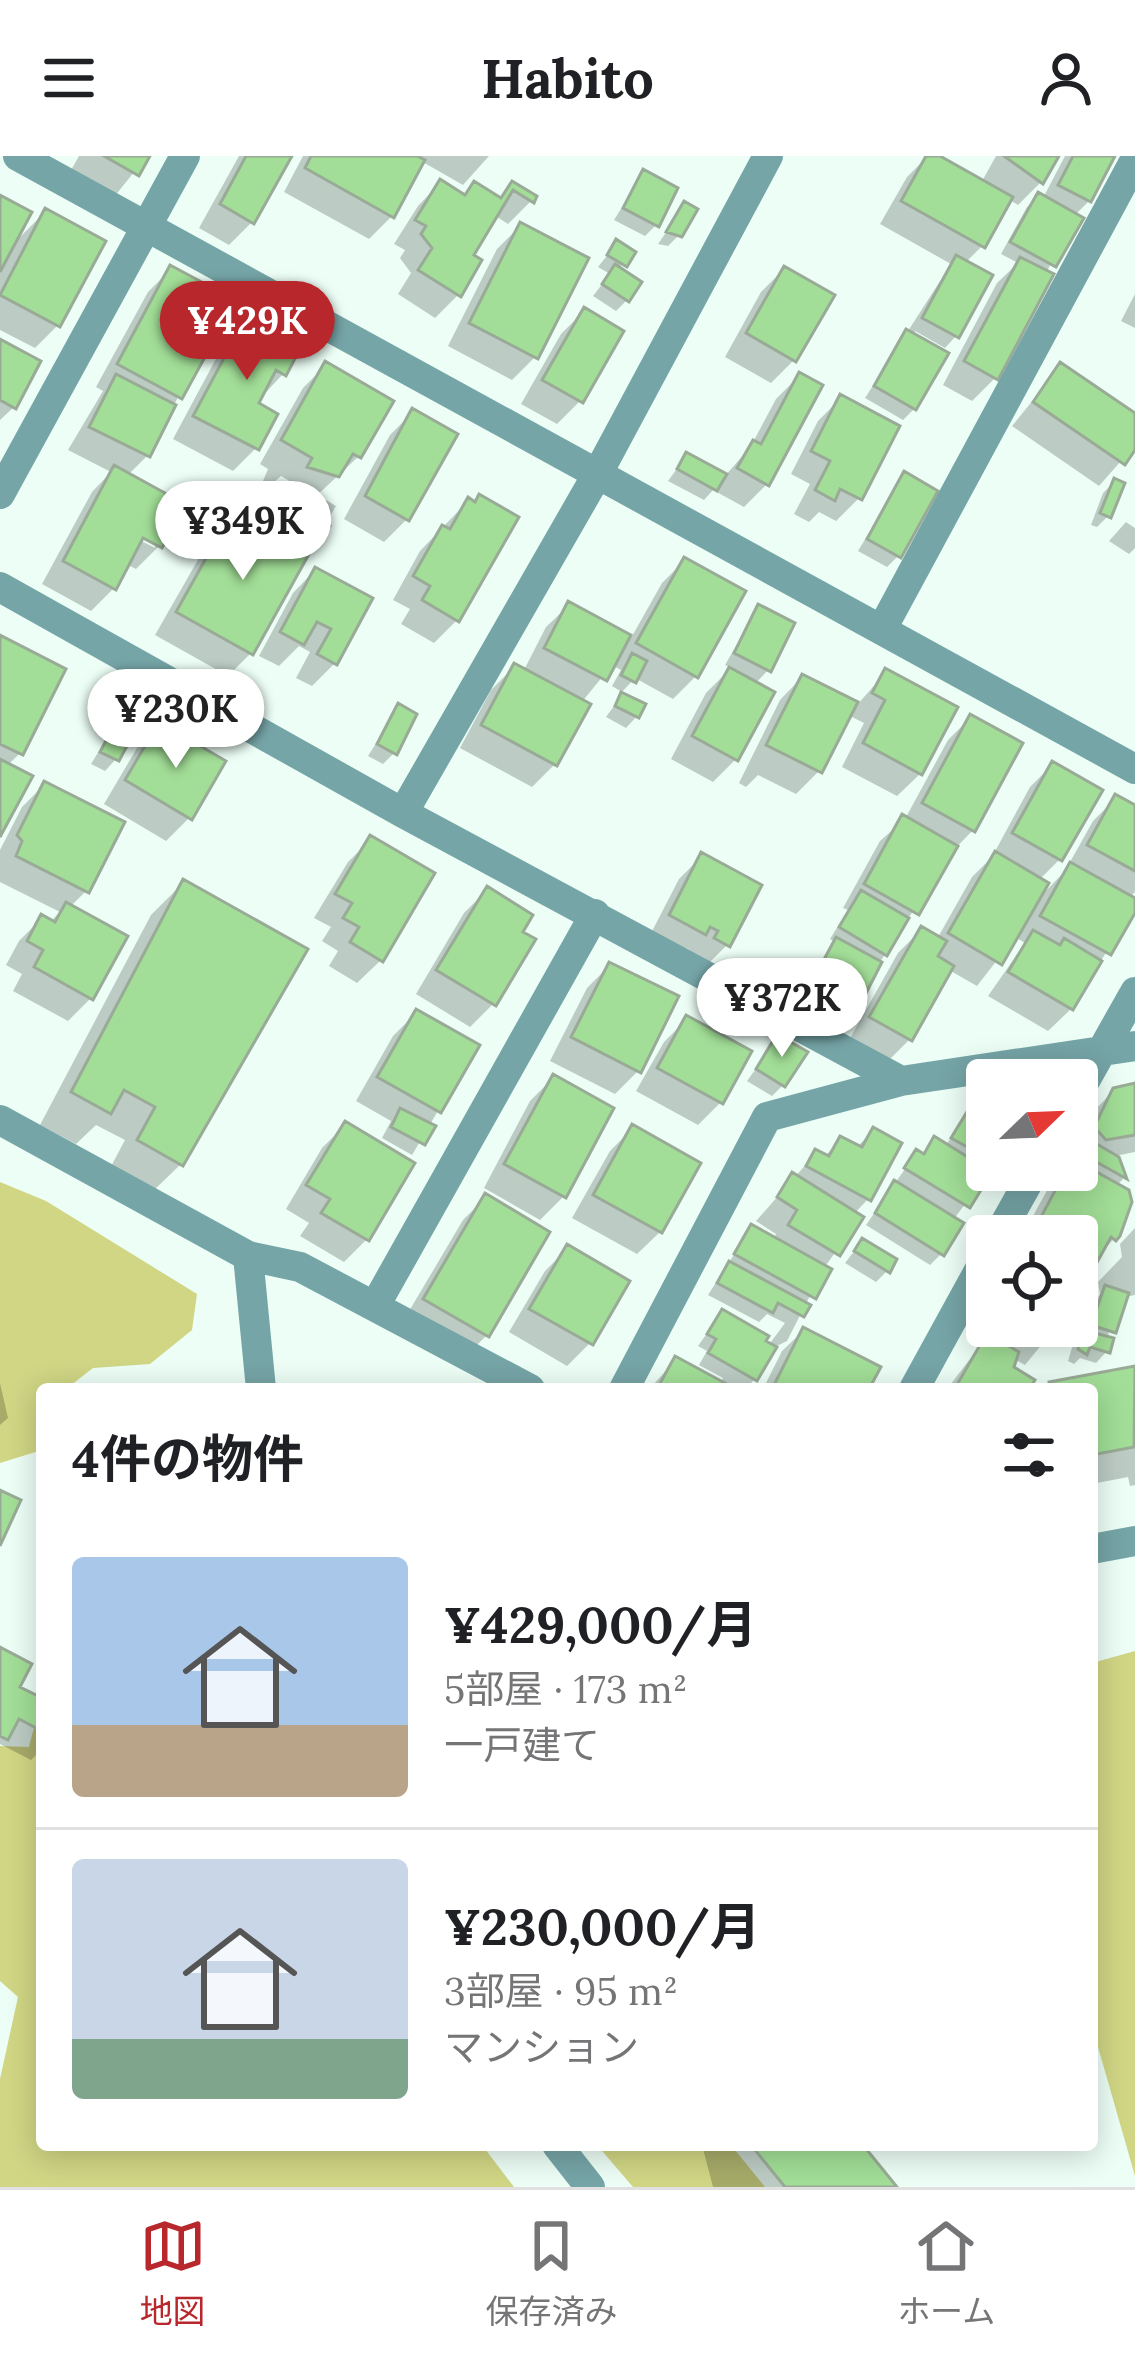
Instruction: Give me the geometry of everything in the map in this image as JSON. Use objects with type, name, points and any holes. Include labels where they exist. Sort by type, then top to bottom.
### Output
[{"type":"street","points":[[18,156],[1135,769]]},
{"type":"street","points":[[0,494],[185,156]]},
{"type":"street","points":[[403,813],[598,473],[768,156]]},
{"type":"street","points":[[883,629],[1135,160]]},
{"type":"street","points":[[0,587],[403,813],[901,1081]]},
{"type":"street","points":[[376,1304],[595,914]]},
{"type":"street","points":[[1098,1071],[1119,1047],[1135,992]]},
{"type":"street","points":[[627,1383],[767,1117],[901,1081],[1119,1047]]},
{"type":"street","points":[[0,1120],[248,1256],[299,1267],[519,1383]]},
{"type":"street","points":[[248,1256],[260,1383]]},
{"type":"street","points":[[917,1383],[966,1294]]},
{"type":"street","points":[[1098,1549],[1135,1541]]},
{"type":"street","points":[[562,2151],[590,2187]]},
{"type":"green space","points":[[0,1182],[46,1201],[197,1294],[192,1330],[150,1364],[93,1368],[74,1383],[36,1383],[36,1452],[0,1463]]},
{"type":"green space","points":[[1135,1651],[1135,2176],[1098,2047],[1098,1661]]},
{"type":"green space","points":[[36,1720],[36,2151],[487,2151],[514,2187],[0,2187],[0,2079],[18,1997],[0,1981],[0,1746],[29,1747]]},
{"type":"green space","points":[[602,2151],[736,2151],[765,2187],[633,2187]]},
{"type":"building","points":[[104,156],[150,156],[139,176]]},
{"type":"building","points":[[246,156],[292,156],[254,224],[220,204]]},
{"type":"building","points":[[311,156],[417,156],[425,160],[394,218],[305,168]]},
{"type":"building","points":[[926,156],[940,156],[1013,197],[985,248],[901,201]]},
{"type":"building","points":[[1004,156],[1059,156],[1043,184]]},
{"type":"building","points":[[1073,156],[1115,156],[1091,202],[1058,185]]},
{"type":"building","points":[[643,169],[678,188],[659,227],[623,208]]},
{"type":"building","points":[[440,179],[465,195],[474,181],[501,198],[512,181],[537,196],[534,203],[513,190],[474,255],[482,260],[461,297],[418,270],[432,248],[421,234],[426,226],[415,220]]},
{"type":"building","points":[[1038,192],[1084,218],[1056,267],[1010,242]]},
{"type":"building","points":[[0,195],[32,212],[0,272]]},
{"type":"building","points":[[684,201],[698,209],[682,237],[666,232]]},
{"type":"building","points":[[45,208],[106,241],[60,327],[0,295]]},
{"type":"building","points":[[520,222],[589,258],[538,359],[469,323]]},
{"type":"building","points":[[616,239],[636,252],[627,267],[607,255]]},
{"type":"building","points":[[956,255],[993,275],[959,338],[922,318]]},
{"type":"building","points":[[1020,257],[1054,274],[998,380],[964,361]]},
{"type":"building","points":[[615,264],[642,282],[629,302],[602,284]]},
{"type":"building","points":[[170,265],[239,302],[224,330],[209,322],[199,340],[211,346],[182,399],[117,364]]},
{"type":"building","points":[[784,266],[835,295],[796,362],[746,333]]},
{"type":"building","points":[[584,307],[624,331],[583,403],[542,380]]},
{"type":"building","points":[[247,315],[302,345],[286,376],[276,370],[259,403],[278,414],[259,450],[193,416]]},
{"type":"building","points":[[906,329],[949,353],[916,410],[874,386]]},
{"type":"building","points":[[0,339],[41,361],[16,409],[0,400]]},
{"type":"building","points":[[325,361],[394,401],[361,458],[353,454],[339,477],[307,467],[312,458],[281,440]]},
{"type":"building","points":[[1060,362],[1135,413],[1135,450],[1125,465],[1033,402]]},
{"type":"building","points":[[799,372],[823,385],[769,486],[737,468],[753,440],[761,444]]},
{"type":"building","points":[[116,374],[176,405],[150,457],[89,427]]},
{"type":"building","points":[[840,394],[900,426],[862,500],[840,489],[835,501],[815,490],[830,461],[811,451]]},
{"type":"building","points":[[412,408],[458,434],[409,521],[365,496]]},
{"type":"building","points":[[686,452],[727,474],[717,491],[677,469]]},
{"type":"building","points":[[114,465],[185,504],[162,548],[143,538],[116,590],[63,561]]},
{"type":"building","points":[[904,471],[938,491],[901,558],[867,539]]},
{"type":"building","points":[[1114,478],[1125,483],[1111,518],[1100,513]]},
{"type":"building","points":[[259,488],[330,526],[321,542],[250,504]]},
{"type":"building","points":[[479,494],[519,517],[459,622],[422,600],[430,586],[413,576],[442,525],[450,529],[468,497],[475,502]]},
{"type":"building","points":[[233,510],[309,554],[253,655],[176,612]]},
{"type":"building","points":[[684,557],[746,591],[698,678],[636,643]]},
{"type":"building","points":[[315,567],[373,598],[337,665],[317,654],[331,629],[317,622],[304,645],[280,632]]},
{"type":"building","points":[[568,601],[631,635],[607,681],[544,648]]},
{"type":"building","points":[[758,604],[795,623],[771,672],[734,653]]},
{"type":"building","points":[[0,635],[66,669],[23,755],[0,744]]},
{"type":"building","points":[[632,653],[647,661],[636,683],[621,675]]},
{"type":"building","points":[[514,663],[591,704],[557,766],[481,725]]},
{"type":"building","points":[[729,667],[775,692],[738,761],[692,736]]},
{"type":"building","points":[[885,668],[958,707],[922,775],[863,743],[885,700],[872,693]]},
{"type":"building","points":[[802,674],[858,702],[822,773],[766,745]]},
{"type":"building","points":[[621,692],[646,704],[639,718],[615,706]]},
{"type":"building","points":[[129,696],[148,706],[119,761],[100,752]]},
{"type":"building","points":[[398,703],[417,714],[397,755],[377,744]]},
{"type":"building","points":[[970,714],[1023,743],[975,832],[922,803]]},
{"type":"building","points":[[159,722],[226,761],[192,820],[125,780]]},
{"type":"building","points":[[0,759],[33,776],[0,837]]},
{"type":"building","points":[[1052,761],[1103,790],[1062,861],[1012,833]]},
{"type":"building","points":[[44,781],[125,822],[89,893],[16,856],[22,841],[17,835]]},
{"type":"building","points":[[1115,794],[1135,805],[1135,871],[1087,845]]},
{"type":"building","points":[[902,814],[958,846],[919,915],[864,884]]},
{"type":"building","points":[[370,835],[435,873],[383,962],[350,942],[359,927],[343,918],[352,903],[335,894]]},
{"type":"building","points":[[995,851],[1049,883],[1002,965],[948,933]]},
{"type":"building","points":[[701,852],[762,885],[730,947],[714,938],[718,931],[710,927],[706,935],[669,915]]},
{"type":"building","points":[[1070,862],[1135,898],[1135,913],[1111,955],[1040,916]]},
{"type":"building","points":[[183,879],[308,949],[183,1166],[137,1140],[155,1107],[124,1090],[111,1114],[71,1092]]},
{"type":"building","points":[[487,886],[533,915],[523,932],[536,939],[496,1006],[436,970]]},
{"type":"building","points":[[861,890],[909,918],[887,956],[839,927]]},
{"type":"building","points":[[66,902],[128,936],[93,1000],[34,967],[43,950],[27,941],[41,914],[55,922]]},
{"type":"building","points":[[921,926],[947,941],[938,956],[954,966],[912,1041],[869,1017]]},
{"type":"building","points":[[1033,930],[1060,945],[1064,938],[1102,961],[1073,1010],[1008,972]]},
{"type":"building","points":[[836,937],[882,962],[859,1007],[812,982]]},
{"type":"building","points":[[609,962],[679,996],[641,1073],[571,1037]]},
{"type":"building","points":[[416,1009],[480,1045],[441,1113],[377,1077]]},
{"type":"building","points":[[686,1015],[752,1051],[723,1104],[657,1068]]},
{"type":"building","points":[[777,1034],[808,1052],[785,1087],[756,1069]]},
{"type":"building","points":[[553,1074],[614,1108],[566,1198],[504,1164]]},
{"type":"building","points":[[1135,1083],[1135,1135],[1106,1140],[1098,1131],[1098,1119],[1113,1088]]},
{"type":"building","points":[[400,1108],[436,1126],[425,1145],[391,1127]]},
{"type":"building","points":[[966,1113],[966,1146],[951,1138]]},
{"type":"building","points":[[345,1121],[415,1163],[369,1241],[321,1213],[330,1199],[306,1185]]},
{"type":"building","points":[[632,1124],[701,1163],[662,1233],[593,1195]]},
{"type":"building","points":[[873,1127],[902,1143],[871,1201],[806,1166],[815,1149],[829,1156],[840,1136],[862,1147]]},
{"type":"building","points":[[934,1136],[966,1156],[966,1191],[980,1191],[970,1208],[904,1168],[916,1149],[924,1154]]},
{"type":"building","points":[[1098,1145],[1119,1157],[1127,1179],[1098,1163]]},
{"type":"building","points":[[792,1172],[864,1217],[840,1256],[788,1225],[797,1210],[777,1197]]},
{"type":"building","points":[[1098,1173],[1129,1190],[1132,1202],[1120,1236],[1116,1241],[1111,1237],[1098,1261],[1098,1215],[1042,1215],[1055,1191],[1098,1191]]},
{"type":"building","points":[[894,1180],[964,1223],[944,1256],[875,1213]]},
{"type":"building","points":[[485,1193],[550,1232],[489,1337],[423,1299]]},
{"type":"building","points":[[751,1224],[832,1269],[816,1299],[734,1254]]},
{"type":"building","points":[[862,1238],[897,1259],[890,1273],[854,1251]]},
{"type":"building","points":[[567,1244],[630,1281],[593,1345],[529,1309]]},
{"type":"building","points":[[729,1261],[811,1305],[804,1317],[778,1303],[773,1313],[717,1283]]},
{"type":"building","points":[[1105,1285],[1129,1293],[1116,1333],[1098,1327],[1098,1305]]},
{"type":"building","points":[[722,1309],[769,1336],[766,1341],[777,1347],[757,1381],[708,1353],[716,1339],[707,1334]]},
{"type":"building","points":[[803,1327],[881,1367],[872,1383],[775,1383]]},
{"type":"building","points":[[1098,1334],[1114,1338],[1110,1353],[1090,1347],[1098,1347]]},
{"type":"building","points":[[979,1347],[1011,1347],[1019,1352],[1014,1367],[1033,1383],[958,1383]]},
{"type":"building","points":[[675,1356],[725,1383],[660,1383]]},
{"type":"building","points":[[1135,1366],[1134,1447],[1098,1454],[1098,1383],[1049,1382]]},
{"type":"building","points":[[0,1490],[21,1500],[0,1546]]},
{"type":"building","points":[[0,1647],[32,1664],[20,1687],[36,1695],[36,1728],[19,1719],[8,1740],[0,1736]]},
{"type":"building","points":[[756,2151],[868,2151],[897,2187],[785,2187]]}]
